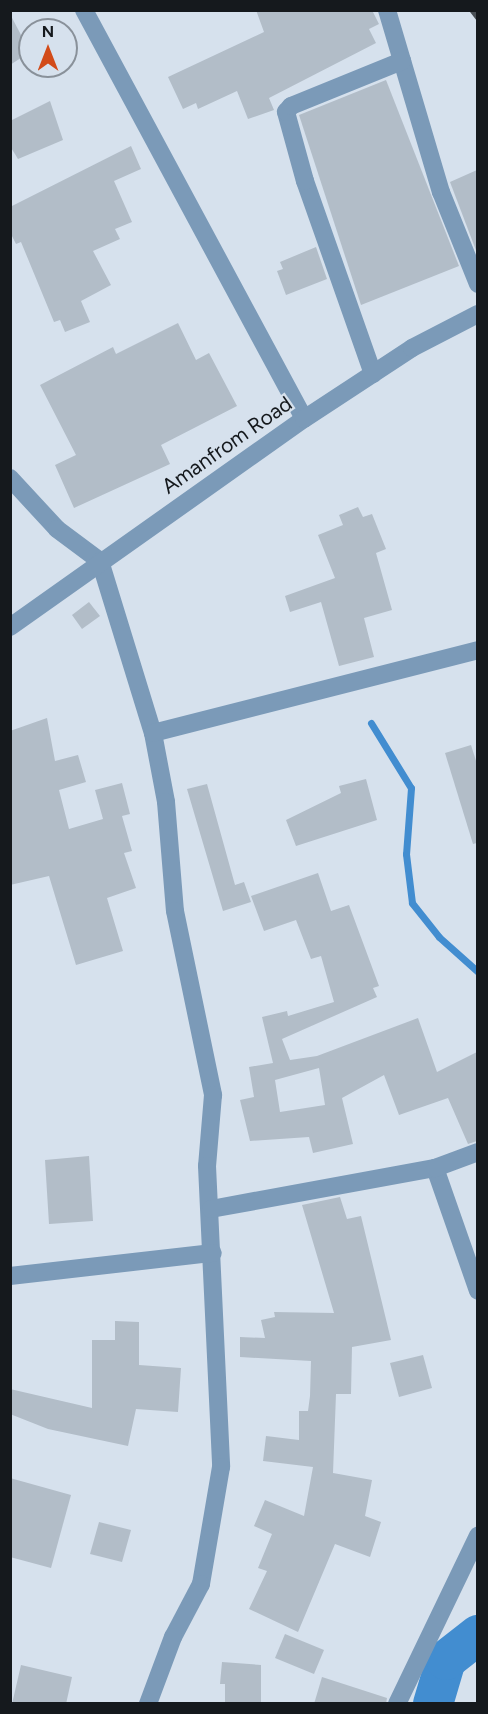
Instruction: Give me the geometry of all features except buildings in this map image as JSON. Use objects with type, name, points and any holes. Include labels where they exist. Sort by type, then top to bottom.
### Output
[{"type":"street","points":[[84,10],[303,419]]},
{"type":"street","points":[[387,10],[441,192],[477,284]]},
{"type":"street","points":[[374,374],[305,181],[286,112],[291,106],[402,61]]},
{"type":"street","name":"Amanfrom Road","points":[[10,627],[303,419],[374,374],[476,317]]},
{"type":"street","points":[[10,478],[57,529],[100,561],[153,733],[166,802],[175,911],[213,1095],[207,1166],[211,1209],[221,1467],[201,1584],[173,1637],[148,1704]]},
{"type":"street","points":[[153,733],[477,650]]},
{"type":"street","points":[[211,1209],[435,1168],[477,1152]]},
{"type":"street","points":[[435,1168],[477,1291]]},
{"type":"street","points":[[10,1276],[213,1253]]},
{"type":"street","points":[[398,1704],[477,1536]]},
{"type":"waterway","points":[[371,723],[411,788],[406,854],[412,903],[439,937],[478,972]]},
{"type":"waterway","points":[[433,1704],[446,1660],[478,1635]]},
{"type":"railway","points":[[472,10],[478,18]]}]
